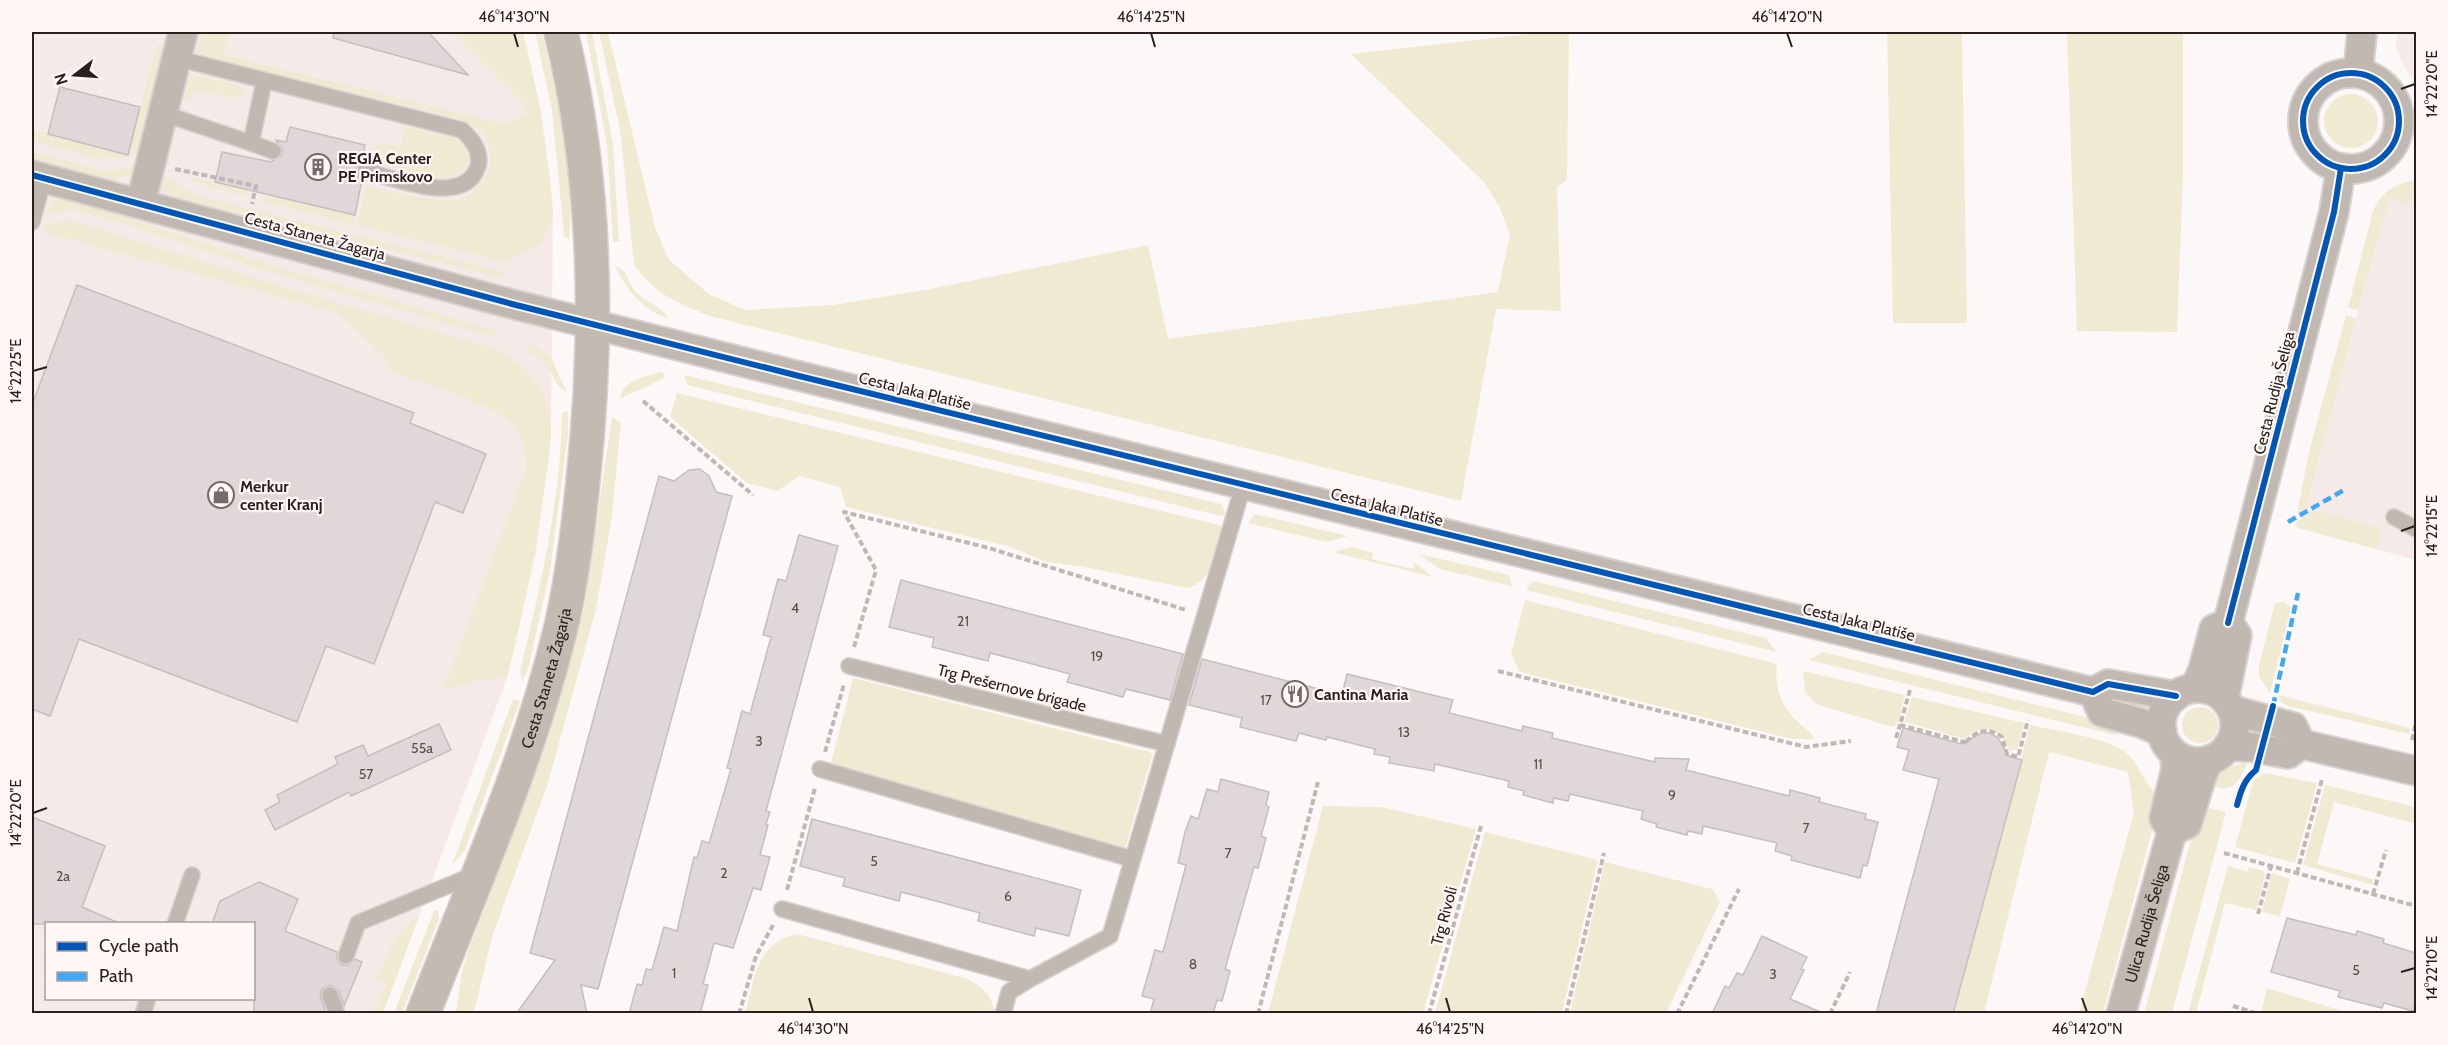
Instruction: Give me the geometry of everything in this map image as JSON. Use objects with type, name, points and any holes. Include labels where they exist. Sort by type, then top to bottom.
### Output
[{"type":"main road","name":"Cesta Staneta Žagarja","points":[[423,1014],[507,798],[534,720],[560,630],[576,551],[591,407],[592,250],[586,162],[561,32]]},
{"type":"street","points":[[2358,73],[2362,32]]},
{"type":"street","points":[[141,202],[179,45]]},
{"type":"street","points":[[2343,73],[2358,73],[2372,78],[2391,94],[2407,137],[2373,164],[2357,169],[2342,168],[2327,163],[2313,151],[2304,133],[2303,116],[2307,100],[2322,82],[2343,73]]},
{"type":"street","name":"Cesta Rudija Šeliga","points":[[2228,623],[2334,212],[2342,168]]},
{"type":"street","name":"Cesta Staneta Žagarja","points":[[38,176],[592,324]]},
{"type":"street","name":"Cesta Jaka Platiše","points":[[592,324],[1243,486],[2093,692],[2109,684],[2185,692]]},
{"type":"street","name":"Cesta Rudija Šeliga","points":[[2185,692],[2204,670],[2214,629],[2228,623]]},
{"type":"street","name":"Cesta Rudija Šeliga","points":[[2228,623],[2237,635],[2228,705]]},
{"type":"street","points":[[2168,743],[2164,711],[2185,692],[2211,690],[2228,705],[2293,727],[2301,744]]},
{"type":"street","points":[[2093,692],[2102,712],[2130,719],[2168,743],[2190,761],[2219,753],[2258,760],[2288,754],[2301,744]]},
{"type":"street","points":[[2219,753],[2235,728],[2228,705]]},
{"type":"street","name":"Ulica Rudija Šeliga","points":[[2121,1014],[2172,831],[2164,818],[2176,770],[2168,743]]},
{"type":"street","points":[[2301,744],[2416,771]]},
{"type":"street","name":"Ulica Rudija Šeliga","points":[[2172,831],[2187,824],[2202,775],[2219,753]]},
{"type":"lane","points":[[179,45],[264,82],[462,130],[472,139],[478,151],[478,164],[473,176],[457,188],[442,190],[364,171]]},
{"type":"lane","points":[[251,143],[264,82]]},
{"type":"lane","points":[[162,113],[273,151]]},
{"type":"lane","points":[[32,222],[38,176]]},
{"type":"lane","points":[[1004,1014],[1009,992],[1110,936],[1243,486]]},
{"type":"lane","points":[[2394,517],[2416,529]]},
{"type":"lane","name":"Trg Prešernove brigade","points":[[849,666],[1167,744]]},
{"type":"lane","points":[[820,769],[1132,859]]},
{"type":"lane","points":[[346,956],[358,923],[476,874]]},
{"type":"lane","points":[[176,922],[192,875]]},
{"type":"lane","points":[[782,909],[1030,979]]},
{"type":"lane","points":[[330,995],[337,1014]]},
{"type":"path","points":[[166,167],[256,186],[252,204]]},
{"type":"path","points":[[643,401],[753,495]]},
{"type":"path","points":[[739,1014],[756,956],[782,909],[876,570],[844,512],[988,548],[1129,594],[1206,616]]},
{"type":"path","points":[[1498,671],[1806,747],[1851,741]]},
{"type":"path","points":[[1896,738],[1910,690]]},
{"type":"path","points":[[1900,725],[1968,743],[1980,731],[1987,732],[2001,737],[2007,754],[2018,757],[2028,720]]},
{"type":"path","points":[[2412,740],[2416,723]]},
{"type":"path","points":[[2237,805],[2242,787],[2258,760]]},
{"type":"path","points":[[2296,873],[2322,779]]},
{"type":"path","points":[[1258,1014],[1318,782]]},
{"type":"path","points":[[2373,894],[2386,850]]},
{"type":"path","points":[[1566,1014],[1604,853]]},
{"type":"path","points":[[2224,853],[2416,906]]},
{"type":"path","points":[[2258,914],[2271,866]]},
{"type":"path","points":[[1677,1014],[1738,889]]},
{"type":"path","points":[[1830,1014],[1850,972]]},
{"type":"path","points":[[2233,1006],[2259,1014]]},
{"type":"shaded area","points":[[32,32],[522,32],[541,110],[553,213],[551,433],[536,552],[507,678],[383,1013],[32,1013]]},
{"type":"shaded area","points":[[203,32],[228,32],[223,55],[504,124],[512,122],[526,112],[524,104],[452,32],[523,32],[548,162],[553,209],[545,235],[526,253],[518,257],[499,260],[357,225],[366,186],[439,200],[457,200],[467,196],[482,182],[490,164],[488,143],[483,134],[471,124],[446,115],[196,54]]},
{"type":"shaded area","points":[[535,32],[542,32],[564,135],[570,188],[569,240],[564,236],[552,110]]},
{"type":"shaded area","points":[[586,32],[592,32],[613,144],[619,241],[613,242],[607,145]]},
{"type":"shaded area","points":[[599,32],[608,32],[655,227],[669,260],[709,294],[745,310],[833,305],[925,290],[1148,245],[1168,339],[1498,292],[1510,234],[1499,206],[1484,182],[1351,54],[1546,32],[1569,32],[1567,180],[1557,188],[1561,311],[1496,309],[1461,501],[713,317],[679,303],[659,291],[634,264],[620,130]]},
{"type":"shaded area","points":[[1887,32],[1962,32],[1967,323],[1893,323]]},
{"type":"shaded area","points":[[2067,32],[2183,32],[2183,174],[2177,332],[2077,331]]},
{"type":"shaded area","points":[[2397,32],[2416,32],[2416,84],[2402,63],[2396,45]]},
{"type":"shaded area","points":[[157,45],[166,47],[139,152],[134,151],[133,156],[100,159],[32,141],[32,130],[128,154]]},
{"type":"shaded area","points":[[190,75],[237,85],[245,94],[233,98],[194,89],[191,101],[185,96]]},
{"type":"shaded area","points":[[2346,94],[2356,94],[2366,98],[2374,106],[2378,121],[2374,136],[2366,144],[2356,148],[2346,148],[2336,144],[2328,136],[2324,126],[2324,116],[2328,106],[2336,98]]},
{"type":"shaded area","points":[[405,126],[456,138],[463,142],[469,160],[462,173],[440,179],[373,162],[378,142],[400,147]]},
{"type":"shaded area","points":[[32,152],[102,171],[135,167],[132,174],[114,181],[32,159]]},
{"type":"shaded area","points":[[162,175],[198,196],[502,271],[503,278],[178,198],[162,190],[159,183]]},
{"type":"shaded area","points":[[191,177],[246,189],[244,196],[191,181]]},
{"type":"shaded area","points":[[2416,180],[2416,197],[2407,203],[2389,199],[2358,310],[2348,308],[2373,211],[2390,190],[2402,183]]},
{"type":"shaded area","points":[[2416,187],[2416,560],[2298,528],[2389,198]]},
{"type":"shaded area","points":[[264,194],[355,215],[353,224],[262,201]]},
{"type":"shaded area","points":[[65,197],[270,265],[497,331],[498,338],[267,271],[73,209],[47,214],[50,202]]},
{"type":"shaded area","points":[[70,220],[303,293],[493,348],[521,365],[529,373],[546,401],[551,438],[533,558],[507,678],[473,681],[443,691],[525,472],[524,449],[516,428],[507,419],[476,402],[387,369],[389,362],[339,313],[43,232],[43,225]]},
{"type":"shaded area","points":[[615,266],[625,273],[635,291],[669,319],[650,310],[636,298]]},
{"type":"shaded area","points":[[2346,315],[2356,318],[2306,508],[2297,514],[2308,456]]},
{"type":"shaded area","points":[[528,341],[551,358],[567,392],[557,383],[545,364],[526,347]]},
{"type":"shaded area","points":[[661,372],[666,376],[620,398],[625,387],[630,383]]},
{"type":"shaded area","points":[[684,375],[1221,504],[1226,514],[1221,516],[687,385]]},
{"type":"shaded area","points":[[677,393],[1223,526],[1217,555],[1203,579],[1187,588],[1085,567],[1046,562],[1011,547],[846,507],[840,487],[799,476],[777,491],[747,483],[670,417]]},
{"type":"shaded area","points":[[568,411],[568,435],[550,571],[528,669],[522,682],[520,672],[554,511],[562,413]]},
{"type":"shaded area","points":[[612,417],[621,423],[612,516],[596,609],[548,783],[492,937],[474,1013],[456,1013],[462,971],[534,779],[559,702],[584,608]]},
{"type":"shaded area","points":[[2313,510],[2382,529],[2376,549],[2295,527],[2296,522]]},
{"type":"shaded area","points":[[1255,514],[1348,536],[1327,542],[1248,523]]},
{"type":"shaded area","points":[[1353,547],[1373,553],[1372,559],[1413,569],[1414,562],[1433,577],[1332,552]]},
{"type":"shaded area","points":[[1419,554],[1509,575],[1512,586],[1439,569]]},
{"type":"shaded area","points":[[1533,581],[1765,638],[1777,652],[1526,590]]},
{"type":"shaded area","points":[[1525,600],[1777,664],[1778,690],[1784,705],[1814,739],[1792,739],[1520,672],[1511,654]]},
{"type":"shaded area","points":[[2284,602],[2291,607],[2270,693],[2259,676],[2259,665],[2275,603]]},
{"type":"shaded area","points":[[1823,652],[2118,725],[2115,735],[1809,660]]},
{"type":"shaded area","points":[[1803,671],[1905,695],[1898,724],[1892,727],[1816,704],[1805,691]]},
{"type":"shaded area","points":[[853,678],[1153,753],[1125,848],[830,767]]},
{"type":"shaded area","points":[[2278,695],[2410,728],[2409,734],[2288,706],[2281,702]]},
{"type":"shaded area","points":[[1912,697],[2024,723],[2018,749],[2009,751],[2002,737],[1991,730],[1978,730],[1965,739],[1904,722]]},
{"type":"shaded area","points":[[513,699],[520,701],[465,850],[452,865]]},
{"type":"shaded area","points":[[2200,707],[2213,712],[2218,725],[2213,738],[2200,743],[2187,738],[2182,725],[2187,712]]},
{"type":"shaded area","points":[[2030,725],[2079,735],[2116,746],[2129,756],[2150,787],[2161,797],[2103,1013],[2079,1013],[2134,812],[2128,772],[2049,752],[1984,1013],[1954,1014]]},
{"type":"shaded area","points":[[2248,761],[2238,780],[2230,787],[2224,788],[2210,784],[2226,769]]},
{"type":"shaded area","points":[[2264,773],[2317,783],[2295,863],[2235,847],[2253,781]]},
{"type":"shaded area","points":[[2325,785],[2416,807],[2416,824],[2334,802],[2317,864],[2373,879],[2372,885],[2303,865]]},
{"type":"shaded area","points":[[1323,806],[1381,807],[1476,829],[1423,1013],[1268,1013]]},
{"type":"shaded area","points":[[2200,806],[2226,812],[2172,1013],[2144,1014]]},
{"type":"shaded area","points":[[1485,832],[1598,860],[1562,1013],[1435,1013]]},
{"type":"shaded area","points":[[1605,862],[1712,889],[1720,902],[1666,1013],[1570,1013]]},
{"type":"shaded area","points":[[2228,866],[2247,872],[2249,867],[2264,871],[2265,876],[2256,910],[2225,903],[2196,1013],[2188,1013]]},
{"type":"shaded area","points":[[2272,873],[2290,879],[2280,916],[2262,912]]},
{"type":"shaded area","points":[[438,910],[439,919],[402,1013],[394,1013],[434,911]]},
{"type":"shaded area","points":[[420,914],[383,1013],[374,1013],[387,982],[377,978],[395,937]]},
{"type":"shaded area","points":[[797,934],[965,978],[985,991],[989,996],[994,1013],[745,1013],[755,975],[765,954],[783,939]]},
{"type":"shaded area","points":[[2267,988],[2349,1013],[2261,1013]]},
{"type":"building","points":[[334,32],[428,32],[468,75],[333,38]]},
{"type":"building","points":[[60,87],[140,107],[128,155],[48,134]]},
{"type":"building","name":"REGIA Center PE Primskovo","points":[[290,127],[365,145],[362,160],[366,162],[359,164],[356,169],[358,177],[362,180],[355,215],[215,182],[222,152],[271,162],[282,155],[282,149],[276,140],[286,142]]},
{"type":"building","name":"Merkur center Kranj","points":[[77,285],[414,413],[410,423],[486,454],[463,513],[435,502],[374,664],[326,646],[297,722],[79,639],[50,716],[32,709],[32,405]]},
{"type":"building","points":[[700,469],[709,476],[716,492],[732,496],[598,989],[581,985],[587,1014],[516,1014],[555,960],[530,953],[659,476],[674,481],[689,470]]},
{"type":"building","points":[[799,535],[838,546],[766,811],[770,812],[760,855],[770,857],[761,890],[753,888],[733,948],[714,943],[703,984],[708,985],[700,1014],[629,1014],[637,984],[642,985],[646,969],[652,970],[664,927],[677,931],[694,857],[697,858],[702,841],[709,843],[731,769],[727,768],[742,711],[750,714],[771,637],[763,635],[778,579],[786,581]]},
{"type":"building","points":[[901,580],[1183,654],[1170,700],[1126,689],[1123,697],[1067,682],[1070,674],[1025,662],[990,653],[988,661],[932,647],[934,638],[889,627]]},
{"type":"building","points":[[1202,659],[1342,695],[1347,674],[1453,700],[1449,713],[1522,731],[1523,726],[1553,733],[1552,738],[1655,762],[1655,758],[1689,759],[1686,770],[1789,796],[1790,790],[1820,798],[1819,802],[1866,814],[1865,819],[1878,822],[1867,866],[1863,865],[1860,878],[1791,860],[1792,856],[1775,851],[1777,843],[1703,826],[1702,834],[1688,831],[1687,835],[1656,827],[1657,824],[1641,819],[1643,811],[1570,794],[1568,801],[1554,798],[1553,803],[1523,795],[1524,791],[1508,787],[1509,781],[1435,764],[1434,771],[1389,763],[1390,757],[1374,754],[1375,749],[1327,737],[1326,740],[1299,733],[1296,741],[1240,727],[1242,718],[1189,705]]},
{"type":"building","points":[[439,724],[451,750],[351,796],[349,792],[275,830],[265,810],[280,802],[277,795],[338,764],[335,757],[363,745],[368,756]]},
{"type":"building","points":[[1903,728],[1961,744],[1981,733],[1990,733],[1998,738],[2009,756],[2022,760],[1953,1014],[1876,1014],[1939,779],[1903,770],[1909,750],[1897,747]]},
{"type":"building","points":[[1221,779],[1269,792],[1266,805],[1269,807],[1261,836],[1266,838],[1258,868],[1254,867],[1225,969],[1230,971],[1222,1001],[1217,1000],[1213,1014],[1150,1014],[1154,999],[1142,996],[1155,950],[1163,952],[1186,865],[1178,863],[1185,832],[1191,816],[1198,819],[1207,789],[1218,792]]},
{"type":"building","points":[[32,817],[105,846],[82,907],[116,922],[32,924]]},
{"type":"building","points":[[812,819],[1081,890],[1069,936],[1036,928],[1034,936],[978,921],[980,913],[936,901],[901,892],[899,901],[843,886],[845,878],[800,866]]},
{"type":"building","points":[[259,882],[298,899],[285,931],[337,952],[337,958],[342,965],[348,965],[355,959],[362,962],[344,1006],[339,991],[331,985],[323,988],[320,994],[326,1014],[254,1014],[255,922],[213,922],[220,901]]},
{"type":"building","points":[[2287,918],[2356,935],[2357,931],[2384,939],[2383,943],[2416,953],[2416,1000],[2413,1011],[2384,1003],[2382,1008],[2338,997],[2340,991],[2271,972]]},
{"type":"building","points":[[1762,936],[1807,957],[1801,969],[1804,970],[1790,999],[1825,1014],[1712,1014],[1725,986],[1729,988],[1737,973],[1743,975]]},
{"type":"marked path","points":[[2288,522],[2344,490]]},
{"type":"marked path","points":[[2273,706],[2298,593]]},
{"type":"cycle path","points":[[2351,73],[2369,77],[2385,87],[2395,103],[2399,121],[2395,139],[2385,155],[2369,165],[2351,169],[2333,165],[2317,155],[2307,139],[2303,121],[2307,103],[2317,87],[2333,77],[2351,73]]},
{"type":"cycle path","points":[[2228,623],[2334,212],[2341,168]]},
{"type":"cycle path","points":[[32,175],[512,304],[799,376],[2093,692],[2108,684],[2176,696]]},
{"type":"cycle path","points":[[2237,805],[2244,786],[2256,770],[2273,706]]},
{"type":"place","name":"REGIA Center PE Primskovo","points":[[318,167]]},
{"type":"place","name":"Merkur center Kranj","points":[[221,495]]},
{"type":"place","name":"Cantina Maria","points":[[1295,694]]}]
